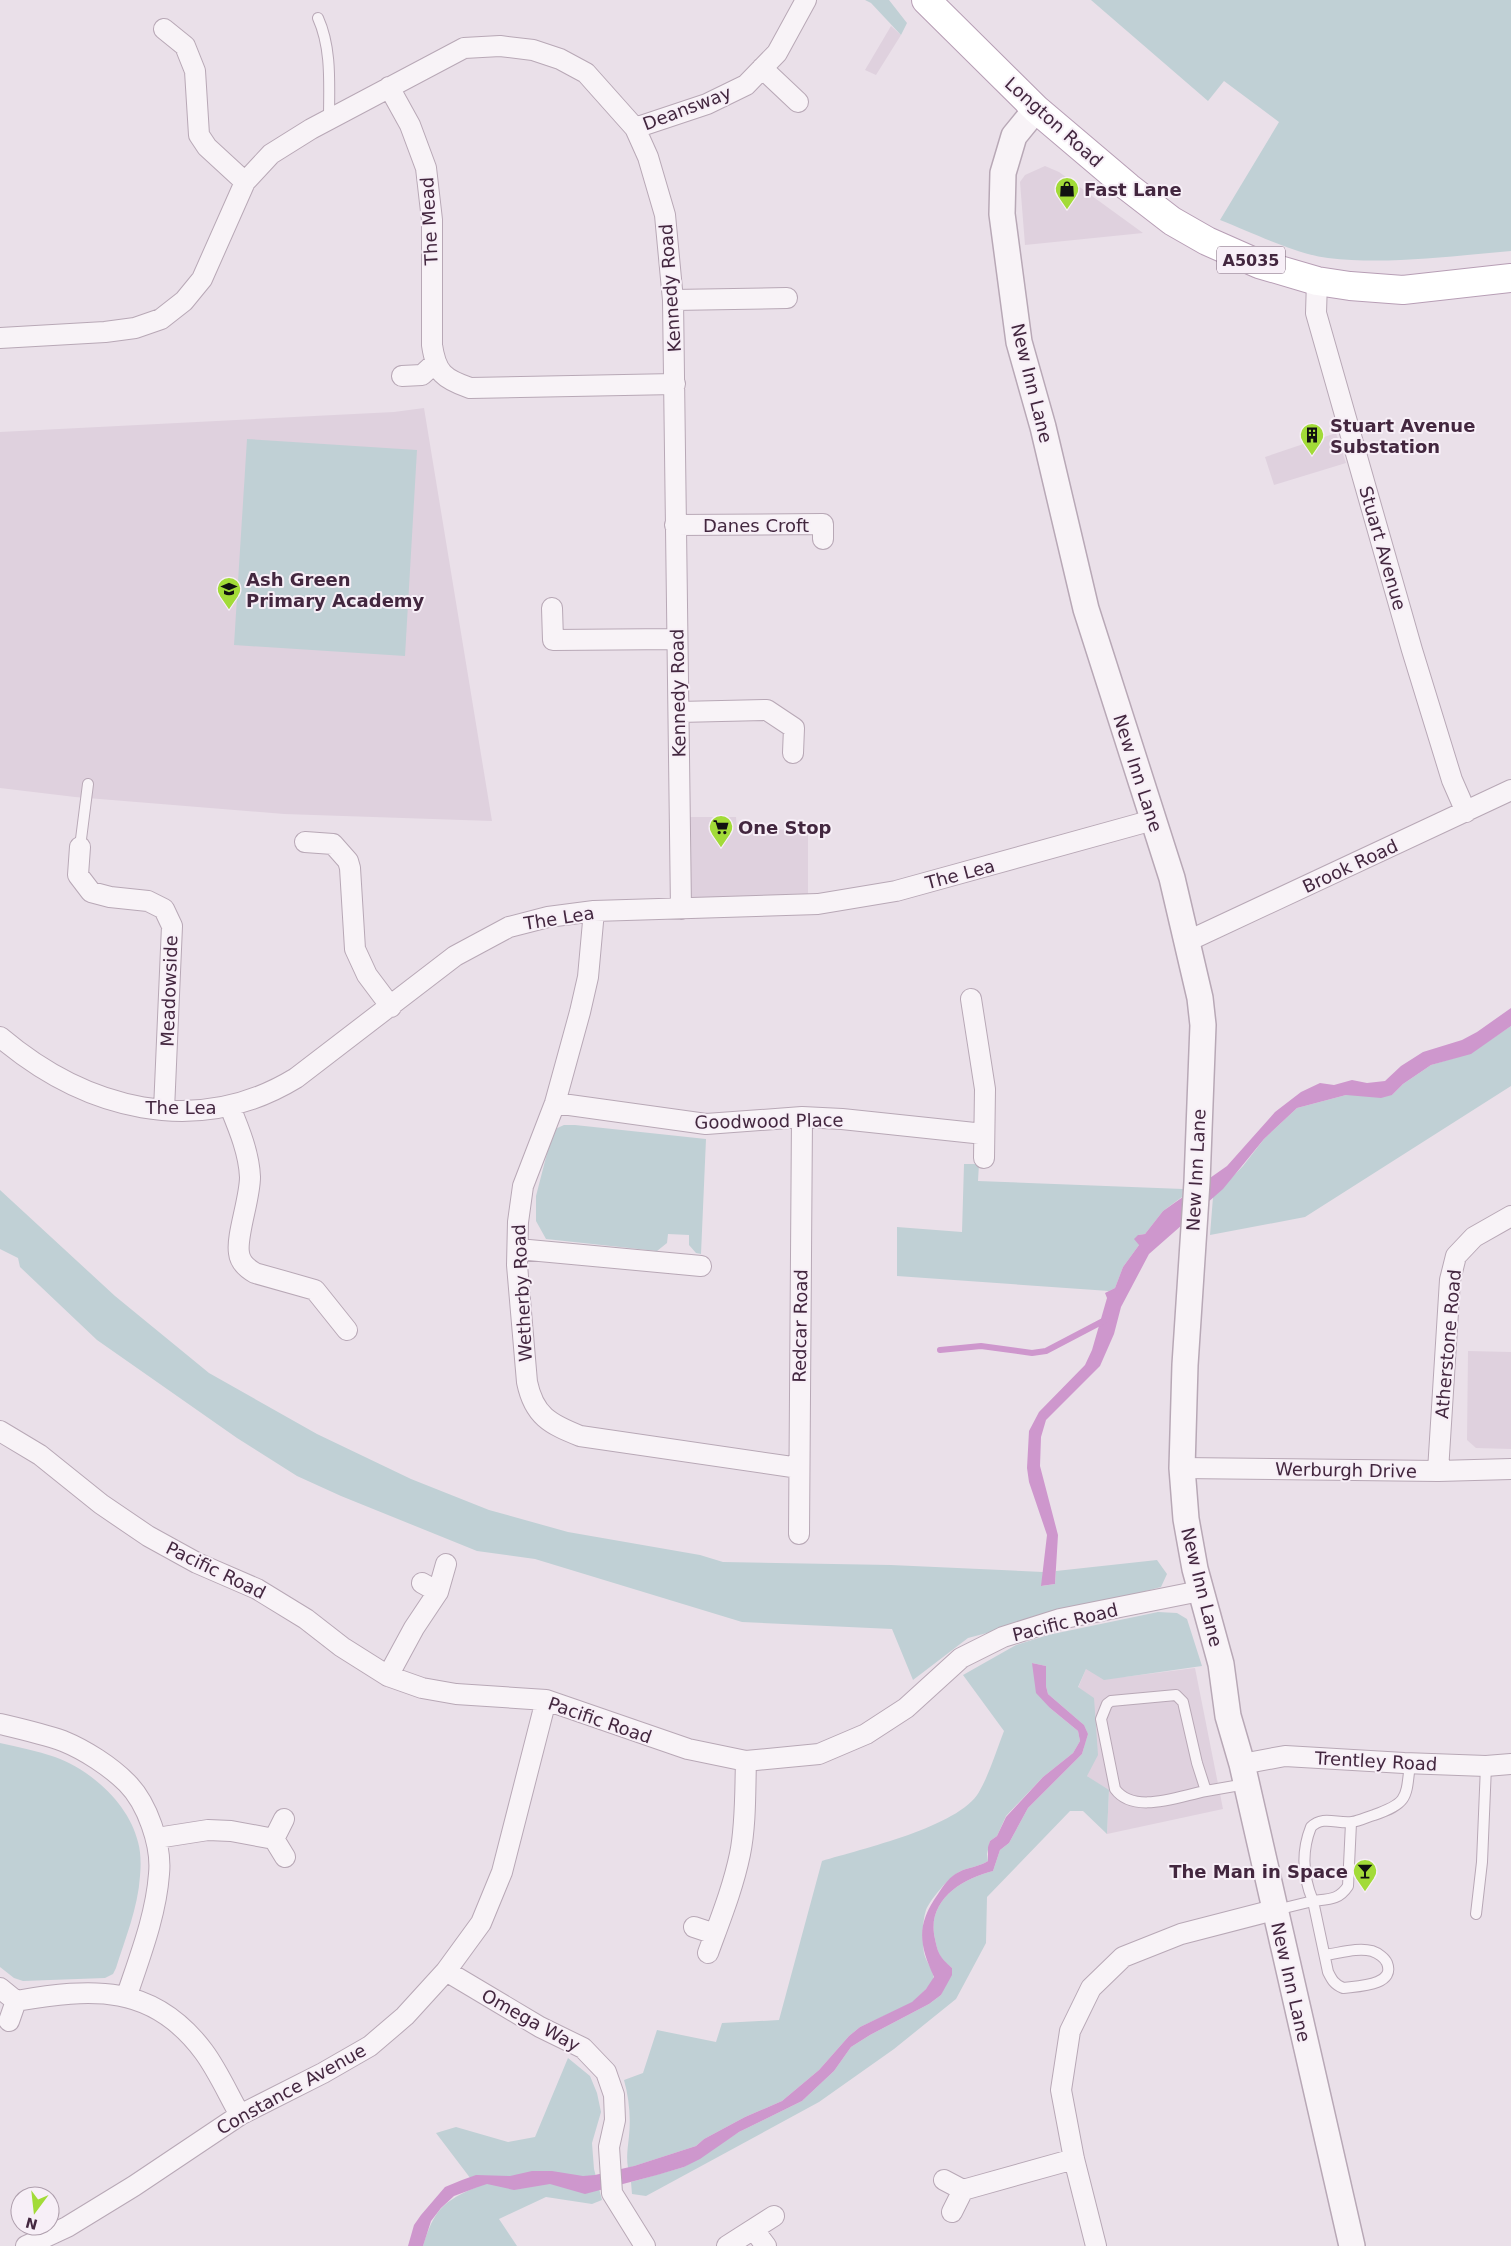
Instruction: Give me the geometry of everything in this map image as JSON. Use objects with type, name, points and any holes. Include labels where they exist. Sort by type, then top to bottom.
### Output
[{"type":"main road","name":"Longton Road","points":[[926,0],[1036,109],[1128,187],[1172,221],[1239,256],[1317,281],[1350,286],[1403,290],[1511,278]]},
{"type":"street","name":"Deansway","points":[[635,128],[707,104],[746,85],[777,53],[806,0]]},
{"type":"street","points":[[164,29],[184,46],[195,71],[199,135],[207,147],[245,182]]},
{"type":"street","name":"Kennedy Road","points":[[0,338],[105,332],[135,328],[161,319],[184,302],[202,280],[245,182],[271,154],[329,119],[464,48],[500,46],[533,50],[560,59],[586,73],[635,128],[648,157],[666,215],[674,300],[675,525],[681,909]]},
{"type":"street","points":[[762,68],[798,102]]},
{"type":"street","name":"The Mead","points":[[389,87],[410,125],[426,168],[432,220],[432,345],[435,363]]},
{"type":"street","name":"New Inn Lane","points":[[1036,109],[1014,136],[1003,173],[1002,214],[1019,342],[1043,427],[1086,609],[1172,878],[1188,941],[1200,998],[1203,1025],[1182,1468],[1186,1519],[1200,1591],[1221,1664],[1228,1716],[1245,1774],[1274,1910],[1352,2246]]},
{"type":"street","name":"Stuart Avenue","points":[[1317,281],[1316,313],[1412,650],[1452,780],[1466,812]]},
{"type":"street","points":[[674,300],[787,298]]},
{"type":"street","points":[[402,376],[422,375],[435,363],[442,375],[455,383],[470,388],[675,384]]},
{"type":"street","name":"Danes Croft","points":[[675,525],[823,525]]},
{"type":"street","points":[[552,608],[553,640],[678,639]]},
{"type":"street","points":[[679,712],[767,710],[794,728],[793,753]]},
{"type":"street","name":"Brook Road","points":[[1188,941],[1511,790]]},
{"type":"street","name":"The Lea","points":[[0,1037],[64,1082],[109,1100],[140,1108],[164,1110],[201,1111],[230,1107],[274,1092],[296,1078],[391,1007],[454,956],[509,927],[548,917],[594,911],[818,904],[896,892],[1153,820]]},
{"type":"street","points":[[305,842],[333,844],[348,861],[354,949],[367,974],[391,1007]]},
{"type":"street","name":"Meadowside","points":[[80,847],[78,875],[92,892],[110,897],[148,900],[164,909],[172,926],[164,1110]]},
{"type":"street","name":"Wetherby Road","points":[[594,911],[588,977],[555,1103],[523,1186],[518,1222],[517,1266],[530,1398],[547,1420],[580,1436],[799,1468]]},
{"type":"street","points":[[971,999],[985,1090],[984,1158]]},
{"type":"street","name":"Goodwood Place","points":[[555,1103],[706,1124],[802,1118],[842,1119],[984,1134]]},
{"type":"street","points":[[230,1107],[241,1134],[250,1176],[248,1199],[239,1245],[240,1257],[248,1269],[255,1273],[315,1290],[348,1330]]},
{"type":"street","name":"Redcar Road","points":[[799,1534],[802,1118]]},
{"type":"street","name":"Atherstone Road","points":[[1438,1471],[1450,1280],[1456,1256],[1474,1237],[1511,1216]]},
{"type":"street","points":[[518,1249],[688,1260]]},
{"type":"street","name":"Pacific Road","points":[[0,1431],[40,1455],[101,1504],[148,1536],[197,1563],[257,1589],[306,1619],[342,1647],[388,1676],[422,1688],[456,1694],[546,1700],[688,1749],[746,1761],[819,1754],[866,1734],[906,1708],[961,1658],[1003,1637],[1060,1619],[1200,1591]]},
{"type":"street","name":"Werburgh Drive","points":[[1182,1468],[1438,1471],[1511,1469]]},
{"type":"street","points":[[388,1676],[414,1628],[430,1588],[446,1564]]},
{"type":"street","name":"Constance Avenue","points":[[26,2246],[67,2227],[134,2186],[240,2114],[323,2073],[370,2046],[405,2016],[446,1971],[481,1923],[502,1872],[546,1700]]},
{"type":"street","points":[[0,1724],[63,1741],[96,1759],[127,1783],[145,1810],[157,1838],[160,1872],[153,1913],[127,1995]]},
{"type":"street","name":"Trentley Road","points":[[1245,1774],[1285,1756],[1486,1766],[1511,1764]]},
{"type":"street","points":[[694,1927],[711,1944],[729,1897],[740,1852],[745,1814],[746,1761]]},
{"type":"street","points":[[274,1839],[284,1819]]},
{"type":"street","points":[[157,1838],[208,1830],[231,1831],[274,1839],[285,1856]]},
{"type":"street","points":[[1096,2246],[1074,2159],[1061,2090],[1070,2031],[1091,1988],[1124,1957],[1182,1934],[1274,1910]]},
{"type":"street","name":"Omega Way","points":[[446,1971],[540,2027],[583,2048],[606,2072],[614,2095],[615,2120],[609,2147],[612,2193],[645,2246]]},
{"type":"street","points":[[0,1988],[16,2001],[73,1992],[127,1995],[152,2007],[179,2024],[204,2052],[240,2114]]},
{"type":"street","points":[[9,2021],[16,2001]]},
{"type":"street","points":[[944,2180],[963,2190],[1074,2159]]},
{"type":"street","points":[[952,2212],[963,2190]]},
{"type":"street","points":[[727,2246],[760,2238],[774,2216]]},
{"type":"lane","points":[[318,18],[325,34],[326,43],[329,119]]},
{"type":"lane","points":[[80,847],[88,784]]},
{"type":"lane","points":[[1206,1791],[1197,1763],[1183,1702],[1180,1698],[1171,1694],[1107,1704],[1101,1718],[1114,1789],[1120,1797],[1128,1800],[1148,1802],[1206,1791],[1245,1774]]},
{"type":"lane","points":[[1325,1955],[1363,1950],[1373,1951],[1382,1956],[1387,1963],[1387,1977],[1382,1981],[1343,1988],[1333,1982],[1328,1972],[1314,1901],[1307,1888],[1304,1874],[1304,1859],[1310,1827],[1320,1821],[1351,1822],[1393,1808],[1401,1803],[1408,1785],[1410,1763]]},
{"type":"lane","points":[[1476,1914],[1482,1862],[1486,1766]]},
{"type":"lane","points":[[1274,1910],[1314,1901],[1335,1899],[1344,1892],[1348,1886],[1351,1822]]},
{"type":"shaded area","points":[[865,0],[889,0],[907,23],[901,35],[871,3]]},
{"type":"shaded area","points":[[1091,0],[1511,0],[1511,251],[1373,261],[1328,258],[1302,252],[1220,220],[1279,122],[1224,81],[1208,101]]},
{"type":"shaded area","points":[[891,26],[901,35],[876,75],[865,70]]},
{"type":"shaded area","name":"Fast Lane","points":[[1045,166],[1059,172],[1143,233],[1025,245],[1020,182],[1025,175]]},
{"type":"shaded area","name":"Ash Green Primary Academy","points":[[424,408],[492,821],[284,814],[75,797],[0,788],[0,432],[394,412]]},
{"type":"shaded area","points":[[1336,433],[1346,463],[1274,485],[1265,457]]},
{"type":"shaded area","points":[[247,439],[417,450],[405,656],[234,645]]},
{"type":"shaded area","points":[[679,817],[736,817],[737,829],[808,830],[808,904],[681,909]]},
{"type":"shaded area","points":[[1511,1008],[1511,1026],[1471,1054],[1431,1065],[1403,1084],[1392,1095],[1381,1098],[1346,1095],[1297,1108],[1264,1139],[1223,1189],[1149,1254],[1121,1307],[1114,1334],[1100,1366],[1046,1420],[1041,1437],[1040,1466],[1058,1535],[1055,1584],[1041,1586],[1047,1535],[1029,1482],[1027,1468],[1029,1431],[1039,1412],[1085,1365],[1092,1350],[1107,1298],[1105,1293],[1115,1288],[1123,1267],[1139,1245],[1134,1239],[1138,1235],[1145,1234],[1163,1211],[1227,1166],[1275,1112],[1301,1092],[1320,1083],[1334,1085],[1352,1080],[1367,1083],[1385,1081],[1401,1066],[1423,1052],[1462,1040],[1477,1032]]},
{"type":"shaded area","points":[[1511,1026],[1511,1086],[1305,1217],[1210,1235],[1213,1197],[1243,1166],[1264,1139],[1297,1108],[1346,1095],[1392,1095],[1403,1084],[1431,1065],[1471,1053]]},
{"type":"shaded area","points":[[564,1125],[706,1139],[701,1254],[696,1253],[689,1245],[689,1235],[668,1234],[667,1243],[657,1251],[546,1239],[536,1221],[536,1196],[553,1130]]},
{"type":"shaded area","points":[[964,1164],[979,1164],[978,1181],[1183,1189],[1182,1197],[1163,1211],[1145,1234],[1138,1235],[1139,1245],[1123,1267],[1115,1288],[1109,1291],[897,1276],[897,1227],[962,1232]]},
{"type":"shaded area","points":[[0,1190],[115,1296],[209,1373],[317,1434],[411,1479],[489,1510],[568,1532],[700,1555],[723,1562],[891,1565],[1043,1572],[1042,1586],[1055,1584],[1056,1571],[1157,1560],[1167,1574],[1161,1587],[968,1638],[913,1680],[892,1629],[742,1622],[535,1559],[477,1551],[341,1496],[297,1476],[237,1438],[97,1340],[20,1267],[18,1258],[0,1249]]},
{"type":"shaded area","points":[[1468,1351],[1511,1352],[1511,1449],[1476,1448],[1467,1440]]},
{"type":"shaded area","points":[[1158,1612],[1177,1613],[1187,1619],[1202,1666],[1104,1680],[1086,1669],[1078,1687],[1094,1698],[1098,1755],[1087,1776],[1109,1790],[1107,1834],[1083,1811],[1070,1811],[987,1897],[986,1943],[956,1999],[894,2049],[819,2102],[646,2196],[632,2194],[631,2182],[684,2167],[739,2132],[802,2101],[834,2071],[851,2047],[929,2004],[941,1995],[952,1968],[940,1955],[935,1939],[934,1925],[936,1913],[941,1903],[958,1886],[993,1871],[1000,1850],[1009,1843],[1028,1808],[1082,1754],[1088,1734],[1084,1725],[1048,1694],[1046,1666],[1032,1663],[1050,1708],[1078,1731],[1080,1741],[1073,1753],[1043,1777],[1006,1816],[997,1836],[990,1841],[987,1854],[988,1861],[962,1870],[940,1889],[931,1901],[926,1910],[924,1920],[923,1943],[925,1957],[934,1978],[933,1982],[912,2003],[860,2027],[849,2036],[819,2070],[782,2101],[745,2117],[704,2139],[696,2146],[628,2168],[630,2115],[624,2080],[643,2073],[657,2030],[716,2042],[722,2023],[779,2020],[822,1861],[884,1843],[931,1826],[952,1816],[968,1805],[979,1792],[990,1770],[1004,1731],[963,1675],[1016,1645],[1048,1635]]},
{"type":"shaded area","points":[[1032,1663],[1046,1666],[1048,1694],[1084,1725],[1088,1734],[1082,1754],[1028,1808],[1009,1843],[1000,1850],[993,1871],[958,1886],[941,1903],[936,1913],[934,1925],[935,1939],[940,1955],[952,1968],[952,1975],[941,1995],[929,2004],[851,2047],[834,2071],[802,2101],[739,2132],[700,2159],[684,2167],[585,2194],[550,2184],[514,2190],[487,2184],[454,2196],[431,2221],[423,2246],[408,2246],[414,2225],[445,2187],[476,2175],[510,2176],[532,2171],[552,2171],[583,2176],[595,2175],[634,2166],[696,2146],[704,2139],[745,2117],[782,2101],[819,2070],[849,2036],[860,2027],[912,2002],[926,1989],[934,1977],[925,1954],[922,1935],[926,1915],[931,1905],[944,1885],[953,1876],[962,1870],[988,1861],[990,1841],[997,1836],[1006,1817],[1043,1777],[1073,1753],[1080,1741],[1078,1731],[1050,1708],[1036,1693]]},
{"type":"shaded area","points":[[1195,1668],[1223,1809],[1107,1834],[1109,1791],[1087,1776],[1078,1688],[1086,1669],[1124,1677]]},
{"type":"shaded area","points":[[0,1743],[55,1757],[82,1770],[107,1790],[126,1815],[133,1828],[139,1846],[140,1859],[137,1900],[116,1968],[113,1974],[105,1978],[23,1981],[14,1978],[0,1967]]},
{"type":"shaded area","points":[[568,2058],[590,2076],[597,2093],[601,2112],[592,2143],[594,2169],[602,2200],[592,2204],[546,2197],[499,2219],[517,2246],[423,2246],[431,2224],[441,2208],[456,2197],[477,2187],[436,2133],[456,2127],[508,2142],[535,2137]]},
{"type":"waterway","points":[[940,1350],[981,1346],[1032,1353],[1046,1351],[1107,1319]]},
{"type":"place","name":"Fast Lane","points":[[1067,210]]},
{"type":"place","name":"Stuart Avenue Substation","points":[[1312,456]]},
{"type":"place","name":"Ash Green Primary Academy","points":[[229,610]]},
{"type":"place","name":"One Stop","points":[[721,848]]},
{"type":"place","name":"The Man in Space","points":[[1365,1892]]}]
